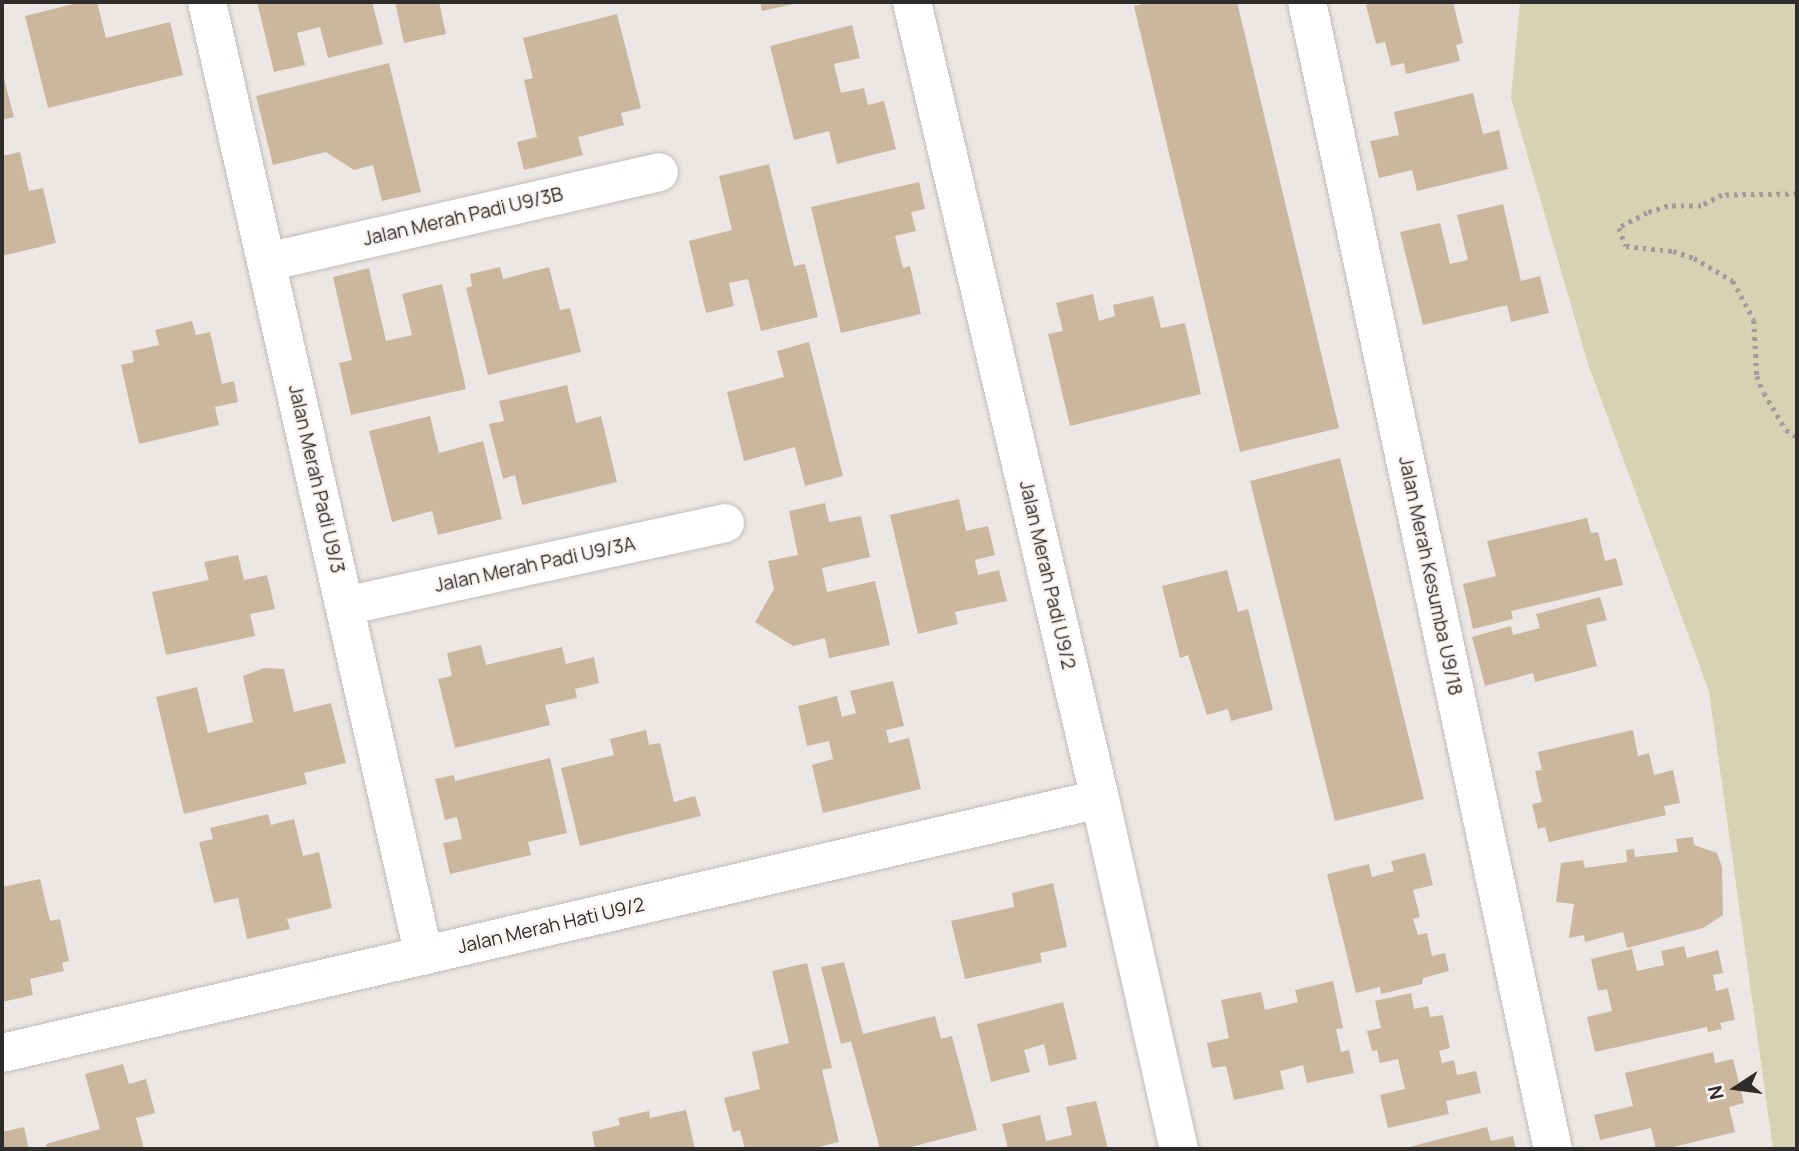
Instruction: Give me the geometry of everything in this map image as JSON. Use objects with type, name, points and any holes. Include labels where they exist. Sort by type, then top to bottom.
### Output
[{"type":"street","name":"Jalan Merah Padi U9/3","points":[[208,2],[424,956]]},
{"type":"street","name":"Jalan Merah Padi U9/2","points":[[912,2],[1101,799],[1179,1149]]},
{"type":"street","name":"Jalan Merah Kesumba U9/18","points":[[1307,2],[1553,1149]]},
{"type":"street","name":"Jalan Merah Padi U9/3B","points":[[267,262],[659,172]]},
{"type":"street","name":"Jalan Merah Padi U9/3A","points":[[345,606],[725,523]]},
{"type":"street","name":"Jalan Merah Hati U9/2","points":[[2,1053],[1101,799]]},
{"type":"path","points":[[1797,194],[1722,195],[1701,206],[1668,206],[1647,213],[1619,228],[1626,246],[1673,251],[1694,258],[1733,281],[1754,320],[1757,376],[1763,393],[1786,430],[1797,437]]},
{"type":"shaded area","points":[[1520,2],[1797,2],[1797,1149],[1773,1149],[1709,691],[1588,364],[1511,98]]},
{"type":"building","points":[[81,2],[97,2],[106,38],[170,22],[183,75],[48,108],[25,16]]},
{"type":"building","points":[[257,2],[372,2],[383,44],[328,58],[320,27],[297,33],[305,65],[274,72]]},
{"type":"building","points":[[395,2],[439,2],[446,34],[404,43]]},
{"type":"building","points":[[760,2],[798,2],[798,3],[762,11]]},
{"type":"building","points":[[1149,2],[1237,2],[1339,428],[1240,452],[1134,6]]},
{"type":"building","points":[[1379,2],[1453,2],[1463,43],[1456,45],[1460,61],[1406,74],[1404,63],[1391,66],[1385,42],[1376,44],[1366,5]]},
{"type":"building","points":[[617,14],[641,108],[621,113],[624,125],[578,137],[583,155],[524,170],[517,142],[537,137],[524,80],[533,78],[523,38]]},
{"type":"building","points":[[852,25],[860,58],[834,64],[841,93],[864,88],[868,105],[884,101],[896,149],[837,164],[829,131],[794,140],[770,46]]},
{"type":"building","points":[[389,63],[421,192],[382,201],[373,165],[354,170],[326,152],[273,165],[256,96]]},
{"type":"building","points":[[2,71],[14,117],[2,120]]},
{"type":"building","points":[[1473,93],[1483,134],[1499,130],[1508,169],[1417,191],[1412,170],[1379,178],[1370,141],[1399,135],[1394,112]]},
{"type":"building","points":[[20,152],[29,191],[43,188],[56,243],[2,256],[2,156]]},
{"type":"building","points":[[769,164],[794,266],[805,264],[818,317],[761,331],[748,279],[729,283],[734,306],[706,313],[689,241],[732,230],[719,176]]},
{"type":"building","points":[[919,182],[925,209],[911,212],[916,231],[895,236],[903,268],[910,266],[921,314],[841,333],[811,207]]},
{"type":"building","points":[[1503,204],[1521,281],[1540,276],[1549,313],[1511,322],[1507,305],[1423,325],[1400,232],[1440,223],[1450,264],[1468,260],[1457,215]]},
{"type":"building","points":[[500,267],[503,279],[549,267],[560,310],[570,308],[581,352],[488,375],[466,288],[472,286],[470,274]]},
{"type":"building","points":[[369,268],[386,341],[412,335],[402,294],[442,284],[466,389],[351,415],[339,363],[352,360],[333,277]]},
{"type":"building","points":[[1093,294],[1099,321],[1115,316],[1113,305],[1153,296],[1161,328],[1185,323],[1201,394],[1070,426],[1048,334],[1063,331],[1056,303]]},
{"type":"building","points":[[192,321],[196,335],[210,332],[222,384],[234,381],[238,402],[215,407],[219,425],[139,444],[121,365],[134,362],[132,351],[159,345],[155,330]]},
{"type":"building","points":[[809,342],[843,476],[805,486],[795,447],[744,461],[727,392],[784,377],[777,351]]},
{"type":"building","points":[[567,385],[576,423],[601,416],[617,482],[522,505],[515,475],[503,479],[489,424],[504,421],[499,401]]},
{"type":"building","points":[[430,416],[439,453],[483,441],[502,519],[438,535],[432,511],[392,522],[369,431]]},
{"type":"building","points":[[1340,458],[1424,799],[1335,821],[1250,481]]},
{"type":"building","points":[[959,499],[966,531],[988,526],[995,555],[975,560],[978,575],[999,570],[1007,601],[955,612],[958,624],[918,634],[890,515]]},
{"type":"building","points":[[825,503],[829,522],[861,516],[870,557],[822,568],[827,592],[875,581],[890,645],[829,658],[825,638],[793,646],[755,622],[774,589],[768,561],[798,555],[789,511]]},
{"type":"building","points":[[1587,518],[1591,533],[1598,532],[1605,561],[1616,558],[1623,585],[1511,611],[1513,619],[1473,629],[1463,584],[1496,576],[1487,541]]},
{"type":"building","points":[[238,555],[244,580],[267,575],[275,609],[250,614],[255,636],[166,655],[152,592],[209,580],[204,562]]},
{"type":"building","points":[[1227,570],[1238,612],[1248,609],[1273,710],[1231,721],[1228,709],[1207,715],[1188,655],[1180,658],[1162,586]]},
{"type":"building","points":[[1600,597],[1607,620],[1586,625],[1597,666],[1535,682],[1533,673],[1485,686],[1472,637],[1511,626],[1513,635],[1540,628],[1536,614]]},
{"type":"building","points":[[481,645],[486,665],[562,647],[566,664],[594,657],[599,683],[575,689],[577,698],[545,705],[550,725],[455,748],[438,679],[452,676],[447,653]]},
{"type":"building","points":[[264,668],[284,669],[294,712],[331,703],[346,763],[304,773],[307,784],[184,814],[156,697],[197,687],[208,733],[253,722],[243,676]]},
{"type":"building","points":[[893,681],[904,726],[886,730],[889,743],[909,738],[921,789],[823,813],[812,765],[833,759],[829,741],[807,746],[798,706],[837,696],[842,717],[856,713],[850,691]]},
{"type":"building","points":[[646,730],[649,745],[660,743],[674,802],[695,796],[701,816],[580,846],[561,768],[614,755],[610,739]]},
{"type":"building","points":[[1633,730],[1638,756],[1649,753],[1654,775],[1673,770],[1680,803],[1664,806],[1666,815],[1549,842],[1545,827],[1538,829],[1532,804],[1542,802],[1535,771],[1542,770],[1538,752]]},
{"type":"building","points":[[550,758],[567,833],[528,842],[531,855],[450,874],[443,843],[462,839],[457,817],[445,820],[435,779],[454,775],[455,781]]},
{"type":"building","points":[[268,814],[271,825],[294,819],[303,856],[319,852],[332,908],[287,919],[290,929],[247,939],[238,898],[214,903],[199,842],[213,839],[210,828]]},
{"type":"building","points":[[1693,837],[1694,845],[1717,853],[1722,867],[1723,915],[1703,928],[1627,948],[1623,932],[1585,942],[1584,935],[1569,938],[1574,904],[1556,902],[1561,863],[1583,860],[1585,868],[1627,862],[1626,850],[1634,849],[1635,857],[1678,852],[1676,839]]},
{"type":"building","points":[[1425,853],[1433,885],[1413,890],[1420,917],[1413,919],[1418,935],[1427,933],[1432,956],[1445,953],[1449,971],[1423,978],[1422,984],[1381,994],[1380,987],[1356,993],[1327,874],[1369,864],[1372,877],[1394,871],[1391,861]]},
{"type":"building","points":[[40,879],[50,921],[60,919],[69,961],[62,963],[64,971],[30,979],[33,995],[2,1002],[2,887]]},
{"type":"building","points":[[1053,883],[1067,947],[1040,953],[1042,962],[965,979],[951,921],[1014,907],[1012,893]]},
{"type":"building","points":[[1684,946],[1687,958],[1718,950],[1723,973],[1713,975],[1716,991],[1728,988],[1735,1020],[1720,1023],[1722,1029],[1708,1032],[1707,1027],[1595,1052],[1587,1017],[1612,1011],[1607,989],[1598,991],[1591,959],[1632,949],[1637,971],[1664,965],[1661,951]]},
{"type":"building","points":[[844,962],[863,1034],[935,1016],[941,1039],[952,1036],[977,1130],[903,1149],[880,1149],[851,1041],[841,1044],[821,967]]},
{"type":"building","points":[[807,963],[832,1068],[822,1070],[839,1142],[811,1149],[745,1149],[740,1130],[733,1132],[724,1098],[760,1089],[752,1052],[789,1043],[772,971]]},
{"type":"building","points":[[1333,981],[1343,1028],[1336,1029],[1341,1052],[1349,1050],[1354,1073],[1307,1083],[1303,1065],[1280,1071],[1284,1089],[1234,1100],[1226,1066],[1212,1068],[1207,1043],[1229,1038],[1221,1000],[1261,992],[1265,1010],[1298,1002],[1295,990]]},
{"type":"building","points":[[1411,993],[1414,1009],[1428,1006],[1430,1017],[1443,1015],[1450,1048],[1439,1051],[1442,1063],[1454,1060],[1457,1075],[1476,1071],[1481,1093],[1446,1101],[1449,1114],[1388,1128],[1380,1095],[1405,1089],[1398,1059],[1380,1063],[1377,1050],[1372,1051],[1367,1031],[1381,1028],[1375,1001]]},
{"type":"building","points":[[1063,1002],[1077,1059],[1049,1066],[1044,1044],[1024,1050],[1030,1072],[991,1082],[977,1024]]},
{"type":"building","points":[[1713,1052],[1715,1063],[1733,1059],[1744,1103],[1729,1107],[1735,1132],[1665,1149],[1656,1149],[1651,1128],[1600,1140],[1594,1115],[1633,1106],[1625,1073]]},
{"type":"building","points":[[123,1064],[129,1084],[146,1079],[155,1113],[136,1118],[144,1149],[47,1149],[46,1144],[100,1129],[85,1074]]},
{"type":"building","points":[[1096,1101],[1108,1149],[1008,1149],[1002,1124],[1040,1115],[1046,1141],[1072,1135],[1066,1107]]},
{"type":"building","points":[[686,1110],[695,1149],[595,1149],[592,1132],[620,1125],[618,1118],[649,1111],[650,1118]]},
{"type":"building","points":[[24,1127],[29,1149],[2,1149],[2,1132]]},
{"type":"building","points":[[1487,1127],[1491,1141],[1513,1136],[1516,1149],[1401,1149]]}]
